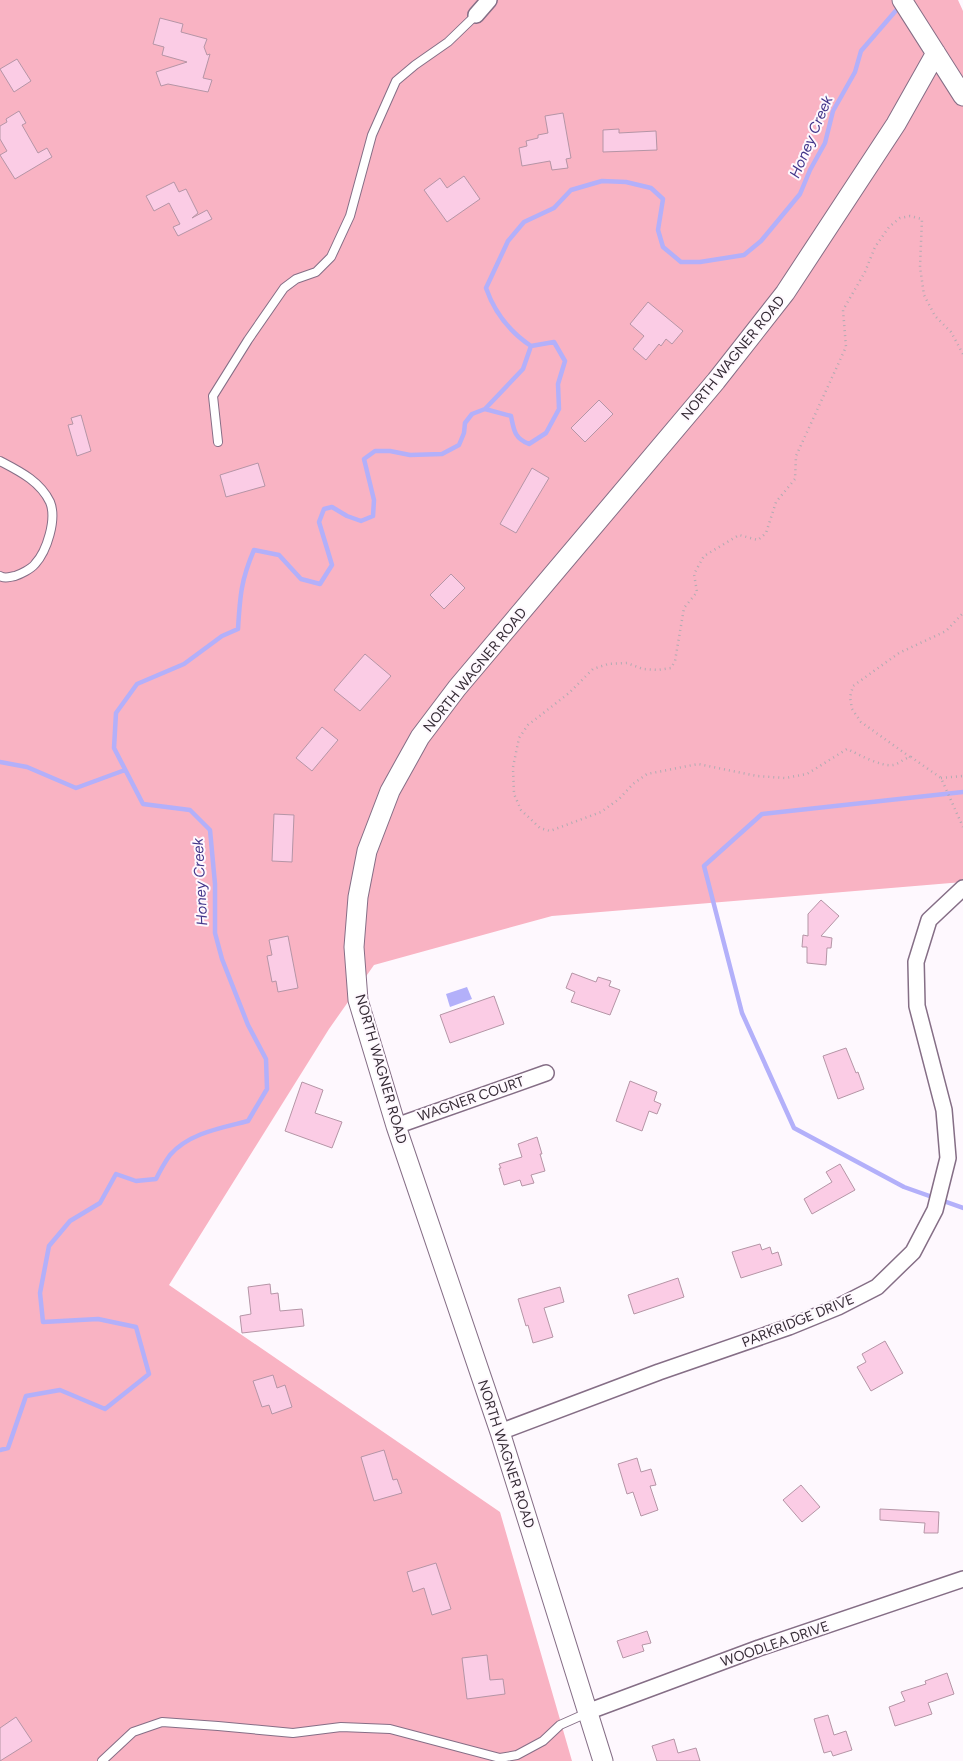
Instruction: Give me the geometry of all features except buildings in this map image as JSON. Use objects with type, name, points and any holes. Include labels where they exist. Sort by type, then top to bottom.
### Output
[{"type":"street","points":[[476,15],[489,0]]},
{"type":"street","points":[[902,0],[963,96]]},
{"type":"street","name":"NORTH WAGNER ROAD","points":[[603,1761],[500,1432],[396,1126],[358,1000],[354,947],[358,897],[367,851],[390,791],[420,737],[457,688],[716,381],[785,293],[896,124],[936,52]]},
{"type":"street","name":"PARKRIDGE DRIVE","points":[[500,1432],[659,1372],[789,1327],[838,1307],[877,1287],[913,1252],[936,1210],[948,1158],[944,1110],[917,1006],[916,962],[929,920],[963,888]]},
{"type":"street","name":"WAGNER COURT","points":[[396,1126],[546,1073]]},
{"type":"street","name":"WOODLEA DRIVE","points":[[587,1712],[759,1648],[963,1579]]},
{"type":"lane","points":[[218,442],[213,396],[248,340],[284,289],[296,279],[316,272],[331,257],[350,216],[372,134],[396,81],[448,42],[476,15]]},
{"type":"lane","points":[[0,461],[31,478],[42,489],[51,503],[52,516],[50,533],[44,551],[35,565],[18,575],[4,578],[0,576]]},
{"type":"lane","points":[[102,1761],[133,1732],[162,1722],[293,1733],[341,1727],[390,1729],[500,1758],[517,1755],[543,1741],[560,1725],[587,1712]]},
{"type":"path","points":[[911,757],[905,758],[896,765],[888,766],[848,749],[808,774],[786,778],[757,776],[698,764],[673,768],[646,774],[601,812],[550,831],[540,828],[521,810],[514,794],[513,767],[519,738],[528,725],[569,693],[593,669],[608,664],[627,662],[644,669],[658,670],[670,668],[676,661],[684,608],[698,592],[694,574],[704,556],[739,535],[758,540],[766,533],[776,502],[795,479],[796,456],[846,347],[843,310],[865,272],[875,247],[890,227],[900,218],[910,216],[922,219],[920,267],[924,295],[935,316],[951,332],[963,354]]},
{"type":"path","points":[[963,613],[946,631],[899,653],[853,686],[850,697],[852,708],[861,722],[941,778],[963,827]]},
{"type":"path","points":[[941,778],[963,776]]},
{"type":"shaded area","points":[[0,0],[958,0],[963,11],[963,882],[552,916],[374,965],[329,1029],[169,1285],[500,1512],[572,1761],[0,1761]]},
{"type":"shaded area","points":[[467,987],[472,999],[450,1007],[446,994]]},
{"type":"waterway","name":"Honey Creek","points":[[0,1450],[8,1448],[26,1396],[60,1390],[105,1409],[149,1374],[136,1327],[98,1319],[43,1322],[40,1293],[49,1246],[70,1221],[100,1203],[116,1174],[136,1181],[156,1179],[170,1155],[186,1141],[206,1132],[248,1121],[267,1089],[266,1059],[248,1025],[222,959],[215,933],[215,884],[210,830],[190,810],[143,804],[114,748],[116,713],[137,684],[184,664],[222,636],[238,629],[242,588],[246,570],[254,550],[279,555],[301,579],[320,584],[332,565],[319,522],[324,509],[332,507],[347,516],[361,521],[373,516],[374,500],[364,459],[375,451],[390,451],[410,455],[442,454],[459,445],[464,433],[465,423],[472,414],[485,409],[511,416],[518,436],[529,444],[546,433],[559,409],[558,384],[565,361],[554,342],[531,346],[516,334],[498,313],[486,288],[508,241],[524,222],[554,208],[571,190],[602,181],[626,182],[651,188],[663,199],[658,230],[663,247],[681,262],[700,262],[744,255],[761,241],[800,194],[810,170],[825,143],[833,111],[855,72],[861,51],[899,7]]},
{"type":"waterway","points":[[485,409],[523,369],[531,346]]},
{"type":"waterway","points":[[0,762],[27,767],[76,788],[125,770]]},
{"type":"waterway","points":[[963,792],[762,814],[704,866],[742,1013],[794,1128],[904,1187],[963,1208]]}]
